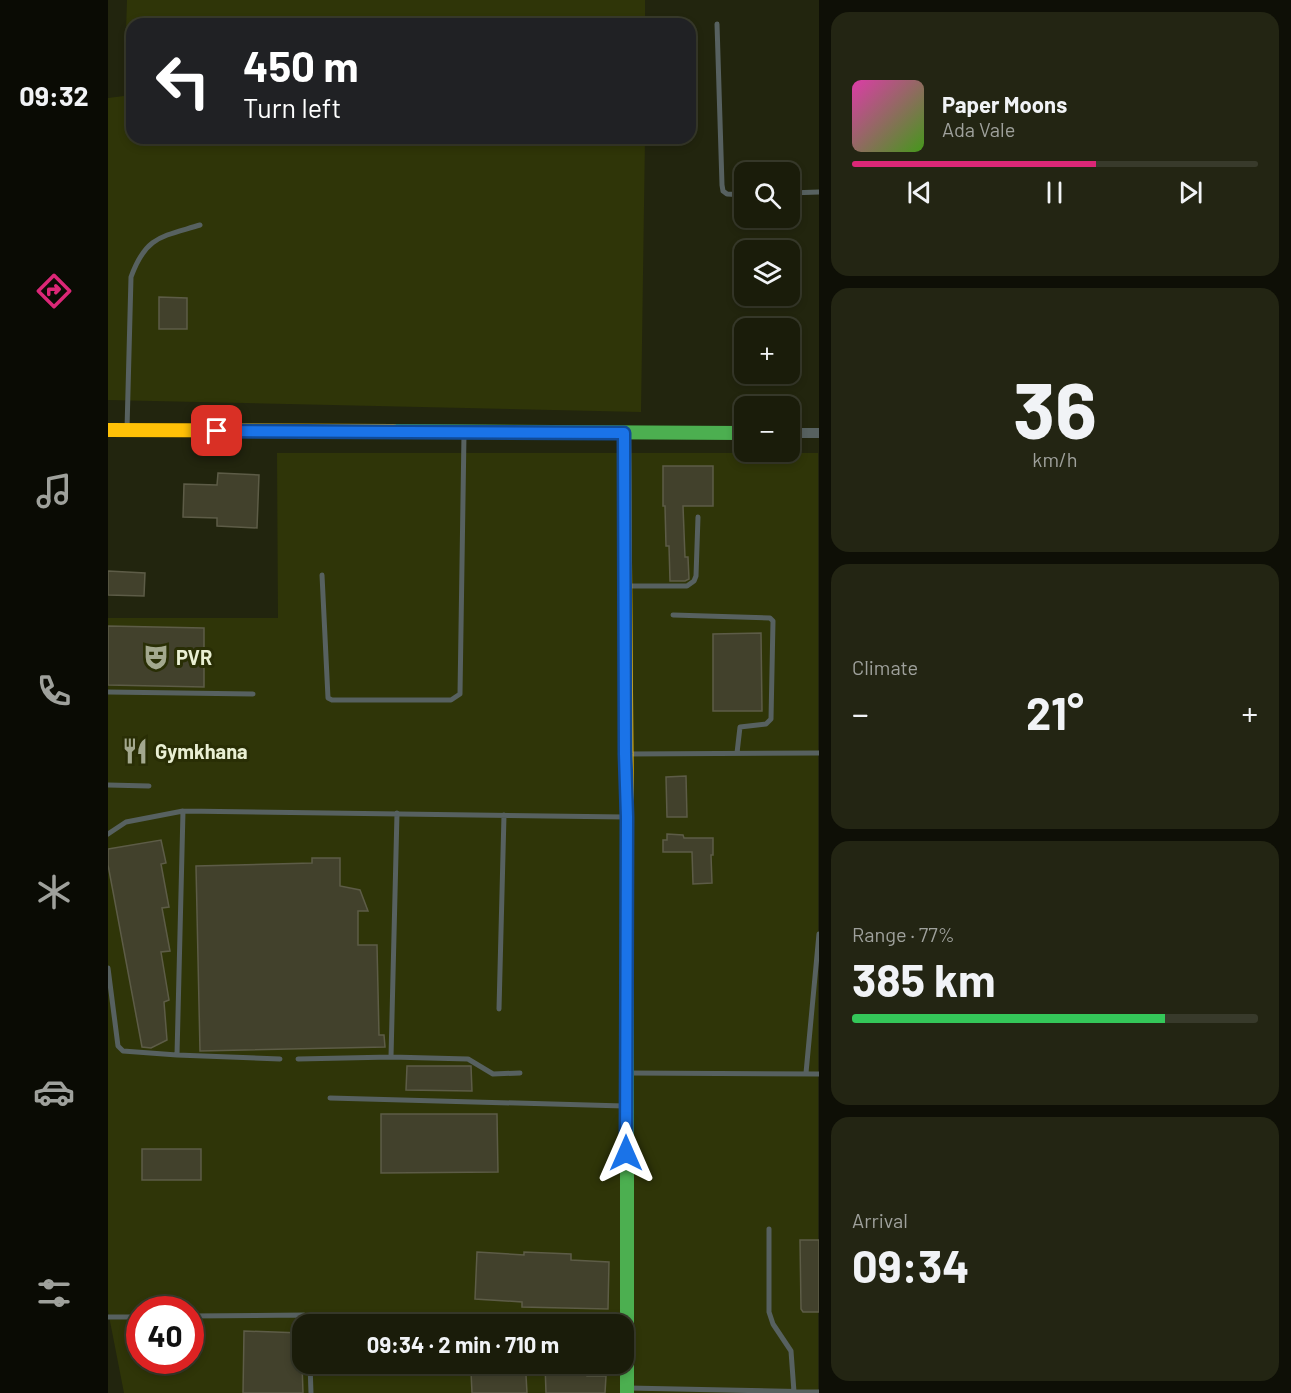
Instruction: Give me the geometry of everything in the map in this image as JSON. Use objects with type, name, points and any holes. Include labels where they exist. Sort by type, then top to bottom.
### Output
[{"type":"street","points":[[108,430],[734,433]]},
{"type":"street","points":[[624,433],[627,1391]]},
{"type":"street","points":[[800,434],[819,434]]},
{"type":"lane","points":[[717,24],[722,185],[727,195],[734,195]]},
{"type":"lane","points":[[800,193],[819,192]]},
{"type":"lane","points":[[127,430],[131,277],[139,256],[152,242],[200,225]]},
{"type":"lane","points":[[322,575],[328,698],[332,700],[451,700],[460,694],[464,432]]},
{"type":"lane","points":[[625,586],[687,586],[691,584],[696,576],[698,517]]},
{"type":"lane","points":[[673,615],[770,618],[773,621],[771,719],[766,724],[740,727],[737,753]]},
{"type":"lane","points":[[108,692],[253,694]]},
{"type":"lane","points":[[625,754],[819,753]]},
{"type":"lane","points":[[108,785],[149,786]]},
{"type":"lane","points":[[108,834],[126,822],[183,811],[627,817]]},
{"type":"lane","points":[[177,1055],[183,811]]},
{"type":"lane","points":[[391,1057],[396,813]]},
{"type":"lane","points":[[499,1009],[504,815]]},
{"type":"lane","points":[[806,1074],[819,934]]},
{"type":"lane","points":[[108,969],[118,1046],[123,1051],[280,1059]]},
{"type":"lane","points":[[298,1059],[391,1057],[468,1059],[493,1074],[520,1074]]},
{"type":"lane","points":[[626,1073],[819,1074]]},
{"type":"lane","points":[[330,1098],[626,1106]]},
{"type":"lane","points":[[769,1229],[769,1312],[773,1324],[790,1348],[794,1392]]},
{"type":"lane","points":[[204,1316],[292,1315]]},
{"type":"lane","points":[[108,1317],[126,1317]]},
{"type":"lane","points":[[310,1374],[311,1393]]},
{"type":"lane","points":[[627,1391],[819,1392]]},
{"type":"shaded area","points":[[127,0],[645,0],[645,18],[126,18]]},
{"type":"shaded area","points":[[126,32],[126,144],[645,144],[641,412],[108,400],[108,98],[124,96]]},
{"type":"shaded area","points":[[277,453],[734,453],[734,462],[800,462],[800,453],[818,453],[818,1393],[124,1393],[108,1311],[108,618],[278,618]]},
{"type":"building","points":[[159,297],[187,298],[187,329],[159,329]]},
{"type":"building","points":[[663,466],[713,466],[713,506],[683,506],[685,557],[688,557],[689,579],[685,581],[670,581],[669,546],[666,546],[665,506],[663,506]]},
{"type":"building","points":[[218,473],[259,475],[257,528],[217,526],[217,518],[183,517],[184,484],[217,485]]},
{"type":"building","points":[[108,571],[145,573],[144,596],[108,595]]},
{"type":"building","name":"PVR","points":[[108,626],[204,628],[204,687],[108,685]]},
{"type":"building","points":[[761,633],[762,711],[713,711],[713,634]]},
{"type":"building","points":[[686,776],[687,817],[667,817],[666,777]]},
{"type":"building","points":[[667,834],[683,835],[684,838],[713,838],[712,883],[693,884],[692,852],[663,852],[663,840],[667,840]]},
{"type":"building","points":[[161,840],[166,863],[161,864],[169,907],[162,908],[170,951],[161,952],[169,1000],[164,1002],[167,1040],[151,1048],[142,1047],[108,865],[108,849]]},
{"type":"building","points":[[312,858],[340,858],[340,886],[360,890],[368,911],[358,911],[358,945],[377,945],[379,1035],[384,1035],[385,1047],[200,1051],[196,866],[312,863]]},
{"type":"building","points":[[407,1066],[471,1066],[472,1091],[406,1090]]},
{"type":"building","points":[[381,1114],[497,1114],[498,1172],[381,1173]]},
{"type":"building","points":[[142,1149],[201,1149],[201,1180],[142,1180]]},
{"type":"building","points":[[800,1240],[819,1240],[819,1312],[803,1312],[801,1309]]},
{"type":"building","points":[[477,1252],[524,1255],[524,1252],[571,1254],[571,1260],[609,1262],[608,1309],[522,1307],[522,1302],[475,1299]]},
{"type":"building","points":[[244,1331],[292,1333],[292,1374],[302,1374],[303,1393],[243,1393]]},
{"type":"building","points":[[471,1374],[526,1375],[527,1393],[472,1393]]},
{"type":"building","points":[[545,1374],[606,1376],[605,1393],[546,1393]]},
{"type":"traffic: fast","points":[[393,431],[734,433]]},
{"type":"traffic: fast","points":[[627,819],[627,1393]]},
{"type":"traffic: slow","points":[[108,430],[393,431]]},
{"type":"traffic: slow","points":[[624,433],[627,819]]},
{"type":"place","name":"PVR","points":[[156,657]]},
{"type":"place","name":"Gymkhana","points":[[135,751]]},
{"type":"route","points":[[217,431],[624,433],[627,817],[626,1153]]}]
